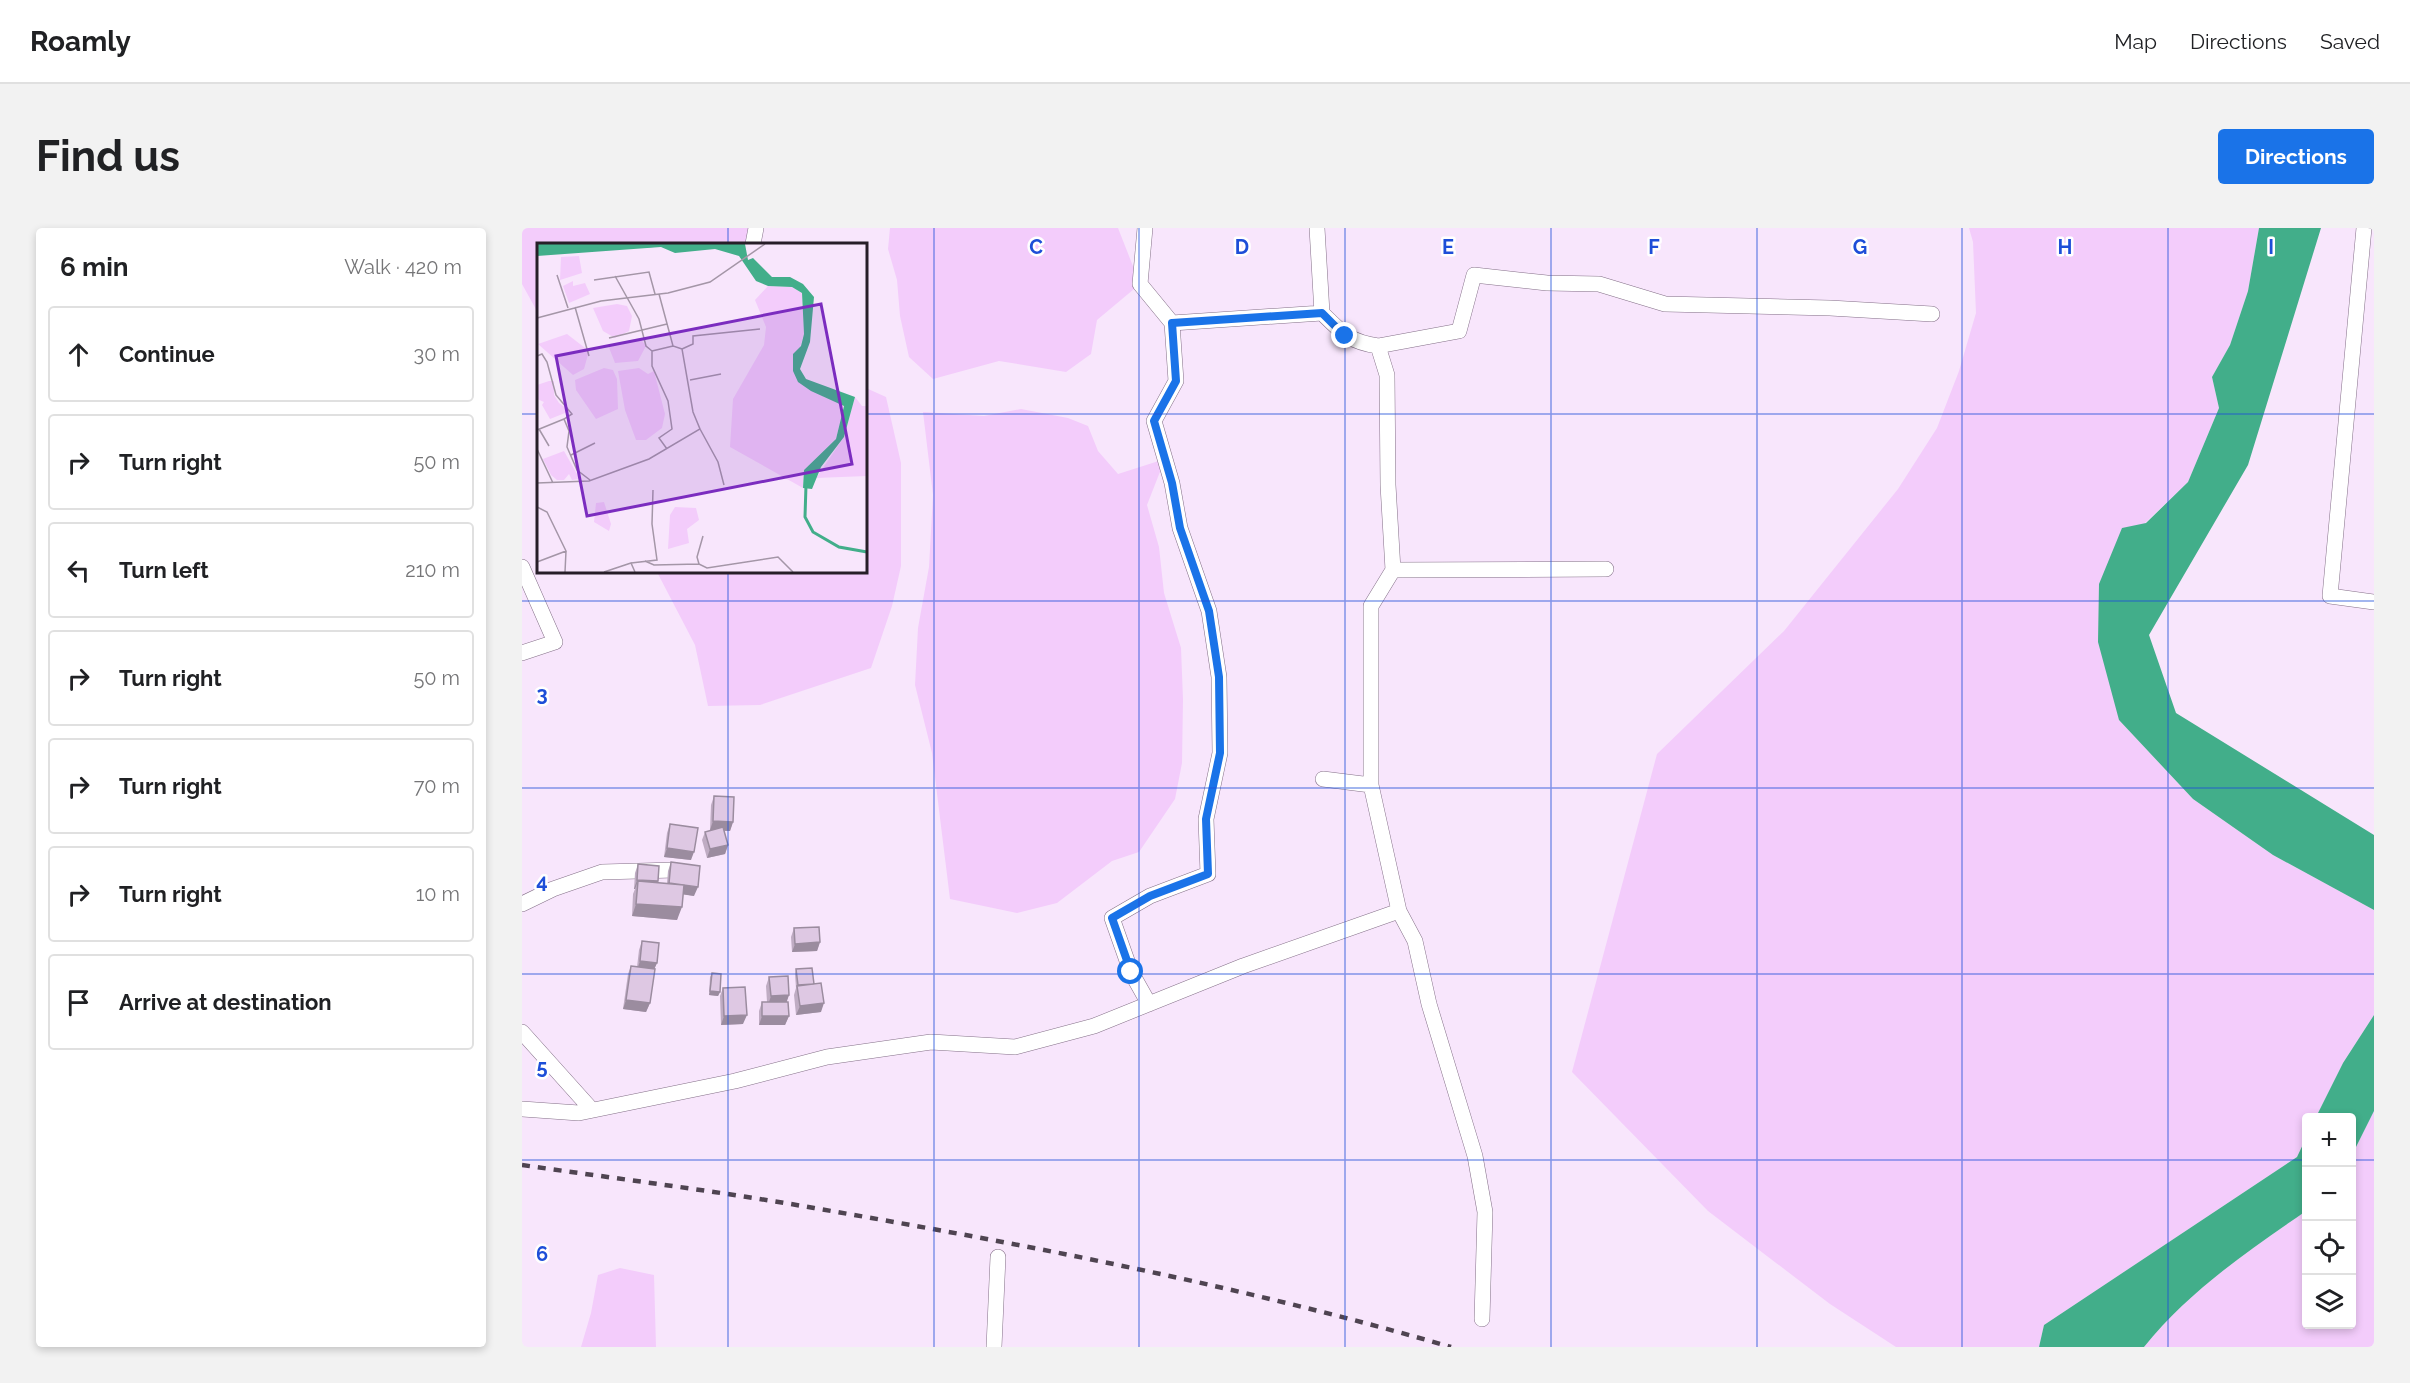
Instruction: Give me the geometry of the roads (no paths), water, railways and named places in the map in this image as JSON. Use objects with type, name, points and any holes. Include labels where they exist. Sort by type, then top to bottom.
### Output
[{"type":"street","points":[[753,243],[756,228]]},
{"type":"street","points":[[1145,228],[1140,284],[1172,323],[1176,381],[1154,421],[1172,483],[1180,528],[1209,611],[1219,677],[1220,753],[1206,819],[1208,874],[1150,896],[1112,918],[1131,972],[1149,1004]]},
{"type":"street","points":[[1317,228],[1322,313],[1345,336],[1359,344],[1378,346],[1459,330],[1474,275],[1547,284],[1599,284],[1665,304],[1830,308],[1932,314]]},
{"type":"street","points":[[2364,228],[2330,596],[2374,602]]},
{"type":"street","points":[[1172,323],[1322,313]]},
{"type":"street","points":[[1378,346],[1387,375],[1388,485],[1393,570],[1371,606],[1371,785],[1399,911],[1415,941],[1429,1004],[1476,1156],[1485,1212],[1482,1319]]},
{"type":"street","points":[[522,567],[555,642],[522,654]]},
{"type":"street","points":[[1393,570],[1606,569]]},
{"type":"street","points":[[1323,779],[1371,785]]},
{"type":"street","points":[[522,904],[553,889],[602,872],[674,870]]},
{"type":"street","points":[[522,1109],[579,1113],[735,1081],[839,1055],[931,1042],[1015,1047],[1094,1026],[1242,966],[1399,911]]},
{"type":"street","points":[[522,1032],[592,1110]]},
{"type":"street","points":[[994,1347],[998,1257]]},
{"type":"railway","points":[[522,1165],[778,1202],[1055,1252],[1294,1305],[1451,1347]]}]
